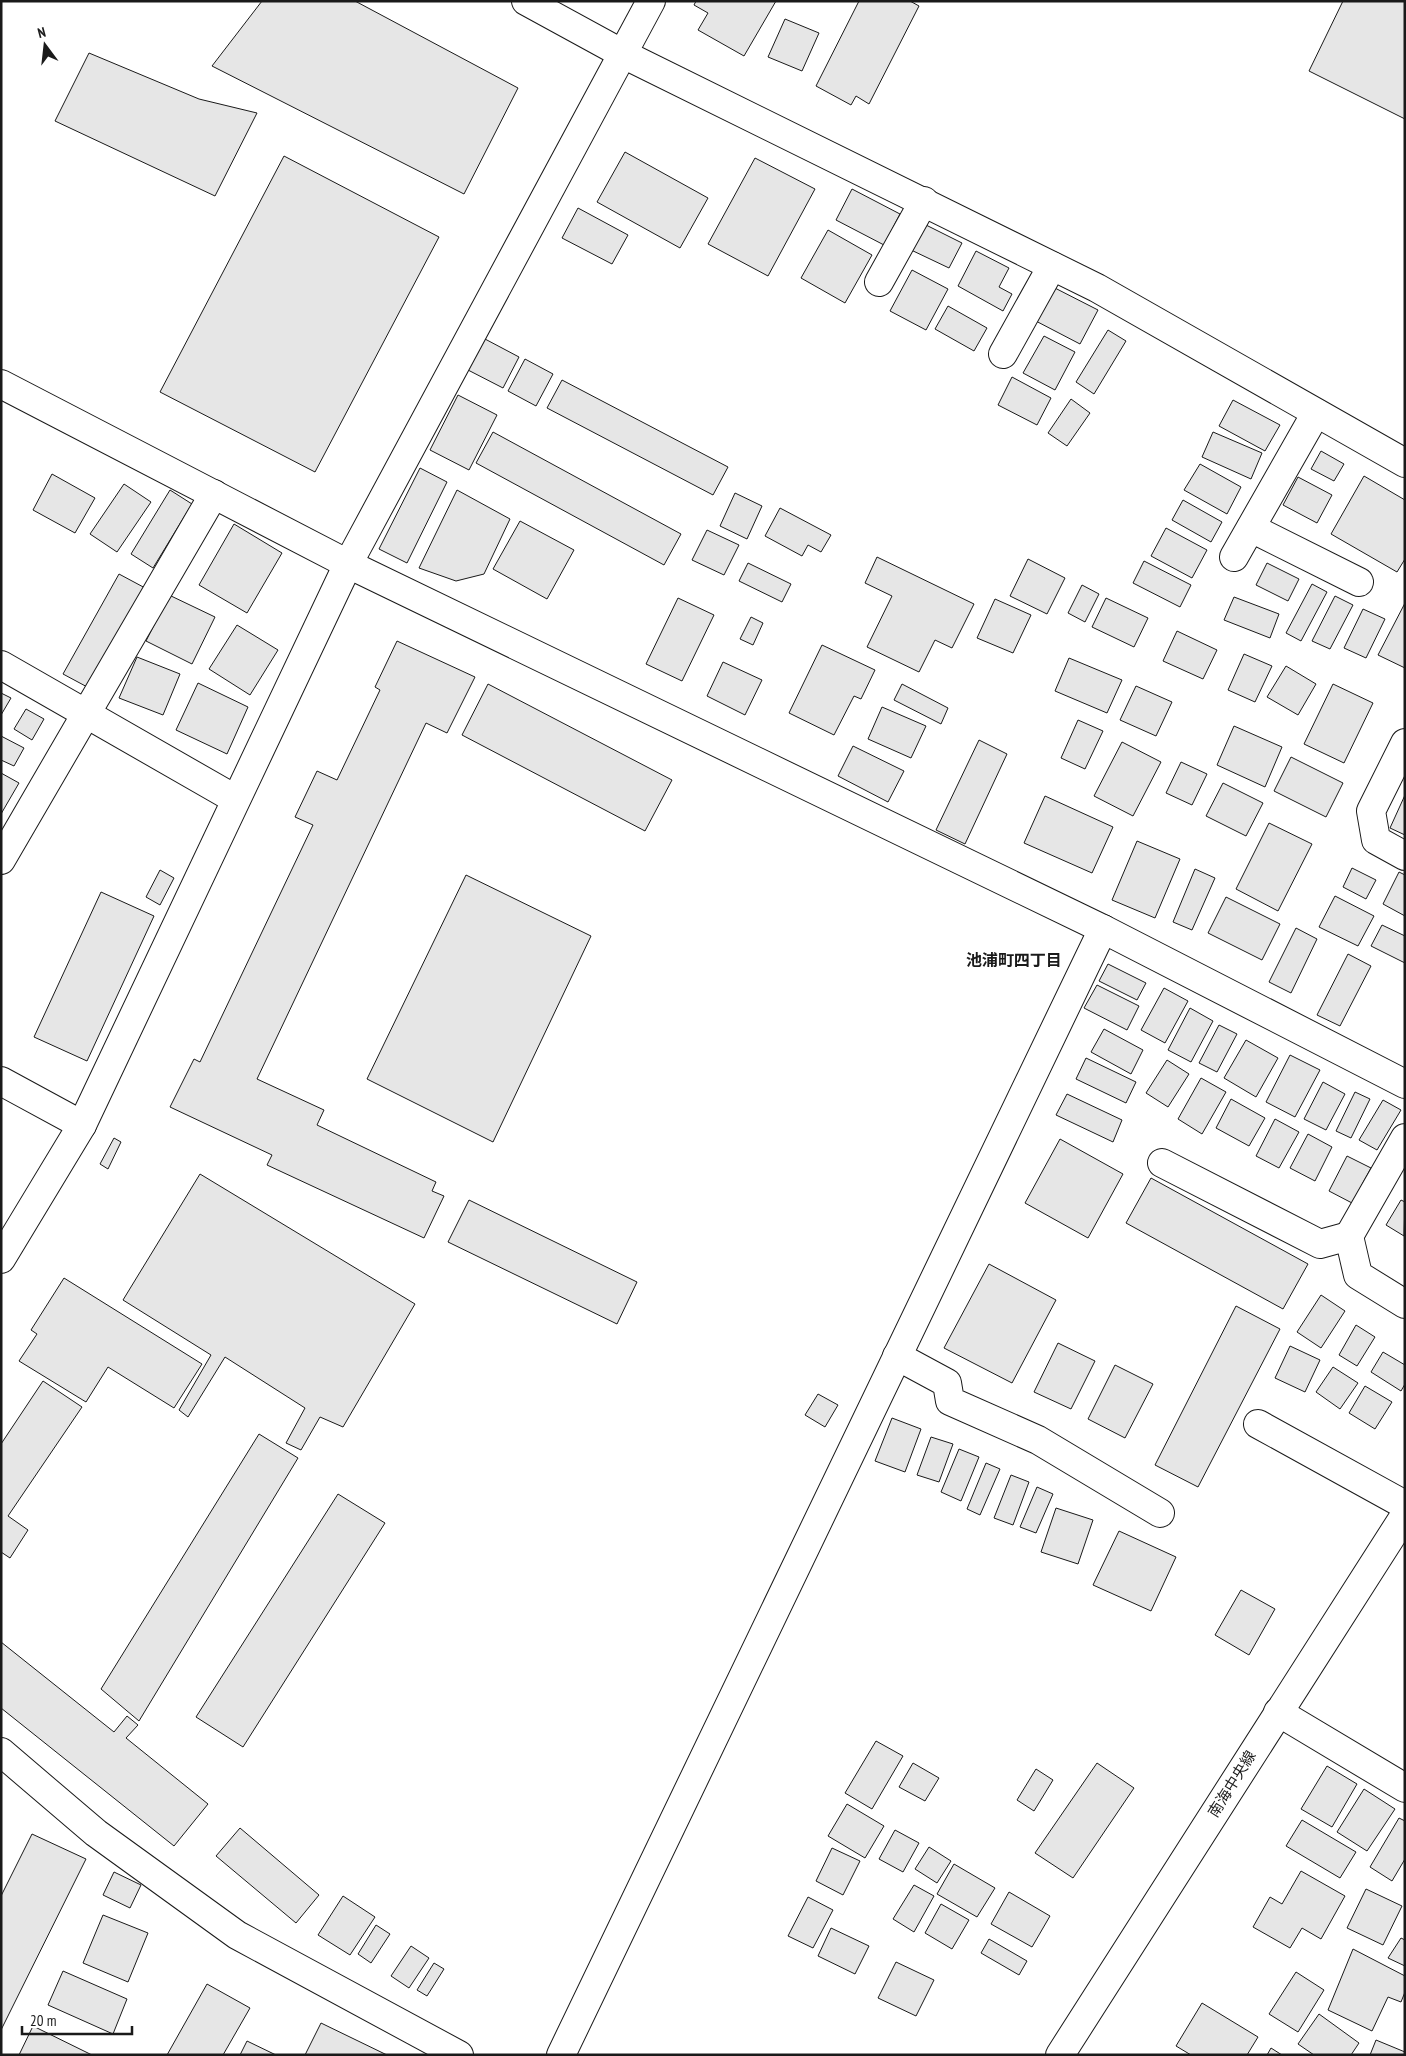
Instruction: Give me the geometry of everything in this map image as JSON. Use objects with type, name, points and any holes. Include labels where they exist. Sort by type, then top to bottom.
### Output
[{"type":"street","points":[[526,1],[623,54],[1097,288],[1405,463]]},
{"type":"street","points":[[1,1259],[82,1124],[348,564],[651,1]]},
{"type":"street","points":[[879,282],[924,201]]},
{"type":"street","points":[[1004,354],[1052,266]]},
{"type":"street","points":[[1,384],[348,564],[1102,929],[1405,1084]]},
{"type":"street","points":[[1234,557],[1316,413]]},
{"type":"street","points":[[1,860],[214,494]]},
{"type":"street","points":[[1251,528],[1359,582]]},
{"type":"street","points":[[1,665],[235,799]]},
{"type":"street","points":[[1405,744],[1371,811],[1376,840],[1405,856]]},
{"type":"street","points":[[560,2055],[1102,929]]},
{"type":"street","points":[[1,1081],[82,1124]]},
{"type":"street","points":[[1405,1138],[1349,1236],[1358,1276],[1405,1304]]},
{"type":"street","points":[[1162,1163],[1320,1244],[1349,1236]]},
{"type":"street","points":[[897,1356],[947,1383],[950,1400],[1038,1440],[1160,1513]]},
{"type":"street","points":[[1258,1424],[1405,1505]]},
{"type":"street","name":"南海中央線","points":[[1060,2055],[1405,1515]]},
{"type":"street","points":[[1278,1712],[1405,1788]]},
{"type":"street","points":[[1,1752],[96,1833],[237,1935],[459,2055]]},
{"type":"building","points":[[262,1],[355,1],[518,88],[464,194],[212,66]]},
{"type":"building","points":[[696,1],[776,1],[744,56],[698,30],[708,13],[694,5]]},
{"type":"building","points":[[859,1],[910,1],[919,6],[869,104],[856,96],[851,105],[816,86]]},
{"type":"building","points":[[1343,1],[1405,1],[1405,119],[1309,71]]},
{"type":"building","points":[[785,19],[819,33],[802,71],[768,57]]},
{"type":"building","points":[[89,53],[199,99],[257,113],[215,196],[55,121]]},
{"type":"building","points":[[625,152],[708,198],[680,248],[597,202]]},
{"type":"building","points":[[284,156],[439,237],[315,472],[160,392]]},
{"type":"building","points":[[755,158],[815,189],[768,276],[708,244]]},
{"type":"building","points":[[852,189],[900,214],[884,245],[836,220]]},
{"type":"building","points":[[578,208],[628,235],[612,264],[562,238]]},
{"type":"building","points":[[922,223],[962,243],[949,268],[909,249]]},
{"type":"building","points":[[828,230],[872,255],[845,303],[801,278]]},
{"type":"building","points":[[976,251],[1009,268],[999,287],[1012,294],[1003,311],[958,286]]},
{"type":"building","points":[[912,270],[948,289],[926,330],[890,311]]},
{"type":"building","points":[[1049,285],[1098,310],[1080,344],[1032,319]]},
{"type":"building","points":[[948,306],[987,328],[974,351],[935,329]]},
{"type":"building","points":[[1108,330],[1126,341],[1094,394],[1076,382]]},
{"type":"building","points":[[1044,336],[1075,352],[1055,390],[1023,373]]},
{"type":"building","points":[[485,339],[519,357],[503,388],[468,370]]},
{"type":"building","points":[[525,359],[553,374],[536,406],[508,391]]},
{"type":"building","points":[[1012,377],[1051,398],[1037,425],[998,405]]},
{"type":"building","points":[[562,380],[728,467],[713,495],[547,408]]},
{"type":"building","points":[[458,395],[497,415],[469,470],[430,450]]},
{"type":"building","points":[[1071,399],[1090,413],[1067,446],[1048,433]]},
{"type":"building","points":[[1233,400],[1280,425],[1265,451],[1219,426]]},
{"type":"building","points":[[493,432],[681,534],[664,565],[476,463]]},
{"type":"building","points":[[1213,432],[1262,453],[1251,479],[1202,457]]},
{"type":"building","points":[[1321,451],[1344,464],[1334,481],[1311,469]]},
{"type":"building","points":[[1200,464],[1241,487],[1227,514],[1184,490]]},
{"type":"building","points":[[420,468],[447,482],[407,563],[379,549]]},
{"type":"building","points":[[52,474],[95,498],[75,533],[33,510]]},
{"type":"building","points":[[1364,476],[1405,500],[1405,559],[1397,572],[1331,534]]},
{"type":"building","points":[[1298,477],[1332,495],[1317,523],[1283,505]]},
{"type":"building","points":[[124,484],[151,502],[117,552],[90,534]]},
{"type":"building","points":[[170,490],[192,504],[153,568],[131,554]]},
{"type":"building","points":[[457,490],[510,519],[484,574],[456,581],[419,568]]},
{"type":"building","points":[[735,493],[762,506],[747,539],[720,526]]},
{"type":"building","points":[[1183,500],[1222,522],[1211,542],[1172,520]]},
{"type":"building","points":[[780,508],[831,535],[821,552],[808,545],[802,556],[765,536]]},
{"type":"building","points":[[520,521],[574,550],[547,599],[493,569]]},
{"type":"building","points":[[234,524],[282,553],[247,613],[199,585]]},
{"type":"building","points":[[1166,528],[1207,550],[1192,578],[1151,556]]},
{"type":"building","points":[[707,530],[739,545],[724,575],[692,560]]},
{"type":"building","points":[[877,557],[974,604],[952,648],[935,640],[919,672],[867,647],[892,596],[865,583]]},
{"type":"building","points":[[1028,559],[1065,578],[1047,614],[1010,596]]},
{"type":"building","points":[[1144,561],[1191,585],[1180,607],[1133,583]]},
{"type":"building","points":[[748,563],[791,584],[782,602],[739,581]]},
{"type":"building","points":[[1267,563],[1299,579],[1288,601],[1256,585]]},
{"type":"building","points":[[119,574],[147,589],[91,689],[63,674]]},
{"type":"building","points":[[1312,584],[1327,592],[1301,641],[1286,633]]},
{"type":"building","points":[[1082,585],[1099,594],[1085,622],[1068,613]]},
{"type":"building","points":[[169,595],[215,617],[192,664],[146,641]]},
{"type":"building","points":[[1335,596],[1353,605],[1330,649],[1312,641]]},
{"type":"building","points":[[1234,597],[1279,614],[1270,638],[1224,620]]},
{"type":"building","points":[[678,598],[714,615],[682,681],[646,664]]},
{"type":"building","points":[[1106,598],[1148,618],[1134,647],[1092,627]]},
{"type":"building","points":[[995,599],[1031,615],[1013,653],[977,638]]},
{"type":"building","points":[[1405,603],[1405,668],[1378,655]]},
{"type":"building","points":[[1363,609],[1385,619],[1366,658],[1344,648]]},
{"type":"building","points":[[751,617],[763,623],[753,645],[740,639]]},
{"type":"building","points":[[237,625],[278,650],[250,695],[209,669]]},
{"type":"building","points":[[1177,631],[1217,650],[1203,679],[1163,661]]},
{"type":"building","points":[[397,641],[475,677],[447,733],[426,723],[257,1079],[324,1110],[317,1125],[436,1182],[432,1191],[444,1196],[424,1238],[267,1165],[272,1155],[170,1107],[194,1059],[200,1062],[313,825],[295,817],[317,771],[337,780],[380,690],[375,687]]},
{"type":"building","points":[[822,645],[875,670],[861,699],[854,696],[834,735],[789,713]]},
{"type":"building","points":[[1244,654],[1272,666],[1255,702],[1228,690]]},
{"type":"building","points":[[137,657],[180,674],[163,715],[119,698]]},
{"type":"building","points":[[1069,658],[1122,680],[1107,713],[1055,691]]},
{"type":"building","points":[[723,662],[762,680],[745,715],[707,696]]},
{"type":"building","points":[[1286,666],[1316,684],[1298,715],[1267,697]]},
{"type":"building","points":[[198,683],[248,707],[227,754],[176,730]]},
{"type":"building","points":[[488,684],[672,780],[645,831],[462,735]]},
{"type":"building","points":[[902,684],[948,708],[941,724],[894,700]]},
{"type":"building","points":[[1333,684],[1373,703],[1344,763],[1304,744]]},
{"type":"building","points":[[1136,686],[1172,702],[1156,736],[1120,720]]},
{"type":"building","points":[[1,693],[11,698],[1,715]]},
{"type":"building","points":[[882,707],[926,726],[911,758],[868,739]]},
{"type":"building","points":[[26,709],[44,719],[32,740],[14,729]]},
{"type":"building","points":[[1078,720],[1103,731],[1085,769],[1061,758]]},
{"type":"building","points":[[1234,726],[1282,747],[1265,787],[1217,765]]},
{"type":"building","points":[[1,736],[24,748],[14,766],[1,760]]},
{"type":"building","points":[[979,740],[1007,754],[965,844],[936,830]]},
{"type":"building","points":[[1122,742],[1161,762],[1133,816],[1094,796]]},
{"type":"building","points":[[853,746],[904,771],[888,802],[838,776]]},
{"type":"building","points":[[1291,757],[1343,783],[1326,817],[1274,791]]},
{"type":"building","points":[[1181,762],[1207,774],[1192,805],[1166,793]]},
{"type":"building","points":[[1,773],[19,783],[1,814]]},
{"type":"building","points":[[1223,783],[1263,803],[1246,836],[1206,816]]},
{"type":"building","points":[[1405,795],[1405,835],[1390,828]]},
{"type":"building","points":[[1045,796],[1113,827],[1092,873],[1024,843]]},
{"type":"building","points":[[1269,823],[1312,844],[1278,911],[1236,889]]},
{"type":"building","points":[[1137,841],[1180,859],[1155,918],[1112,900]]},
{"type":"building","points":[[1352,868],[1376,880],[1366,899],[1343,887]]},
{"type":"building","points":[[1195,869],[1215,878],[1192,930],[1173,922]]},
{"type":"building","points":[[160,870],[174,878],[160,905],[146,897]]},
{"type":"building","points":[[1399,872],[1405,875],[1405,916],[1383,904]]},
{"type":"building","points":[[466,875],[591,936],[493,1142],[367,1079]]},
{"type":"building","points":[[101,892],[154,916],[87,1061],[34,1037]]},
{"type":"building","points":[[1335,896],[1374,916],[1358,946],[1319,927]]},
{"type":"building","points":[[1226,897],[1280,924],[1262,960],[1208,933]]},
{"type":"building","points":[[1382,925],[1405,936],[1405,963],[1371,946]]},
{"type":"building","points":[[1296,928],[1317,939],[1291,993],[1269,982]]},
{"type":"building","points":[[1348,954],[1371,966],[1340,1026],[1317,1015]]},
{"type":"building","points":[[1108,964],[1146,983],[1137,1000],[1099,981]]},
{"type":"building","points":[[1097,985],[1139,1006],[1127,1030],[1084,1008]]},
{"type":"building","points":[[1164,988],[1188,1001],[1165,1043],[1141,1030]]},
{"type":"building","points":[[1190,1008],[1213,1021],[1191,1062],[1168,1050]]},
{"type":"building","points":[[1219,1025],[1237,1034],[1217,1072],[1199,1063]]},
{"type":"building","points":[[1104,1029],[1143,1050],[1131,1074],[1091,1052]]},
{"type":"building","points":[[1246,1040],[1278,1058],[1256,1097],[1224,1078]]},
{"type":"building","points":[[1290,1055],[1320,1070],[1295,1117],[1266,1102]]},
{"type":"building","points":[[1086,1058],[1136,1082],[1126,1103],[1076,1079]]},
{"type":"building","points":[[1167,1060],[1189,1074],[1168,1107],[1146,1093]]},
{"type":"building","points":[[1201,1078],[1226,1092],[1202,1134],[1178,1119]]},
{"type":"building","points":[[1323,1082],[1345,1094],[1326,1130],[1304,1119]]},
{"type":"building","points":[[1355,1092],[1370,1099],[1351,1138],[1336,1131]]},
{"type":"building","points":[[1067,1094],[1122,1120],[1113,1142],[1056,1115]]},
{"type":"building","points":[[1231,1099],[1265,1118],[1249,1146],[1216,1128]]},
{"type":"building","points":[[1383,1100],[1401,1110],[1377,1150],[1359,1140]]},
{"type":"building","points":[[1275,1119],[1299,1132],[1279,1168],[1256,1156]]},
{"type":"building","points":[[1308,1134],[1332,1147],[1315,1181],[1290,1168]]},
{"type":"building","points":[[114,1138],[121,1142],[108,1169],[100,1164]]},
{"type":"building","points":[[1060,1139],[1123,1174],[1088,1238],[1025,1203]]},
{"type":"building","points":[[1347,1156],[1371,1168],[1352,1203],[1329,1191]]},
{"type":"building","points":[[200,1174],[415,1304],[343,1427],[320,1417],[301,1450],[286,1443],[305,1408],[225,1357],[188,1417],[179,1410],[211,1355],[123,1300]]},
{"type":"building","points":[[1151,1178],[1308,1264],[1283,1309],[1126,1223]]},
{"type":"building","points":[[469,1200],[637,1282],[617,1324],[448,1242]]},
{"type":"building","points":[[1401,1200],[1405,1202],[1404,1236],[1386,1225]]},
{"type":"building","points":[[989,1264],[1056,1300],[1012,1383],[944,1348]]},
{"type":"building","points":[[64,1278],[202,1364],[174,1408],[108,1367],[86,1402],[19,1361],[37,1334],[31,1330]]},
{"type":"building","points":[[1321,1295],[1345,1311],[1321,1348],[1297,1332]]},
{"type":"building","points":[[1236,1306],[1280,1329],[1198,1487],[1155,1465]]},
{"type":"building","points":[[1356,1325],[1375,1337],[1357,1366],[1339,1355]]},
{"type":"building","points":[[1058,1343],[1095,1361],[1071,1409],[1034,1392]]},
{"type":"building","points":[[1290,1346],[1320,1360],[1305,1392],[1275,1378]]},
{"type":"building","points":[[1383,1352],[1405,1365],[1405,1384],[1401,1391],[1371,1372]]},
{"type":"building","points":[[1115,1365],[1153,1384],[1125,1438],[1088,1419]]},
{"type":"building","points":[[1333,1367],[1358,1383],[1340,1409],[1316,1392]]},
{"type":"building","points":[[43,1381],[82,1407],[8,1516],[28,1530],[10,1558],[1,1552],[1,1444]]},
{"type":"building","points":[[1365,1386],[1392,1402],[1375,1429],[1349,1413]]},
{"type":"building","points":[[818,1394],[838,1405],[825,1427],[805,1415]]},
{"type":"building","points":[[892,1418],[921,1429],[905,1472],[875,1461]]},
{"type":"building","points":[[259,1434],[298,1458],[139,1721],[101,1689]]},
{"type":"building","points":[[931,1437],[953,1444],[939,1482],[917,1475]]},
{"type":"building","points":[[959,1449],[979,1457],[961,1501],[941,1492]]},
{"type":"building","points":[[986,1463],[1000,1469],[980,1515],[967,1509]]},
{"type":"building","points":[[1011,1475],[1029,1482],[1013,1525],[994,1518]]},
{"type":"building","points":[[1037,1487],[1053,1494],[1036,1533],[1020,1527]]},
{"type":"building","points":[[338,1494],[385,1523],[243,1747],[196,1717]]},
{"type":"building","points":[[1056,1508],[1093,1520],[1078,1564],[1041,1552]]},
{"type":"building","points":[[1119,1531],[1176,1557],[1151,1611],[1093,1585]]},
{"type":"building","points":[[1241,1590],[1275,1609],[1249,1655],[1215,1635]]},
{"type":"building","points":[[1,1642],[114,1732],[127,1716],[138,1725],[126,1738],[208,1804],[174,1846],[1,1708]]},
{"type":"building","points":[[876,1741],[903,1756],[872,1809],[845,1793]]},
{"type":"building","points":[[913,1763],[939,1778],[925,1801],[899,1787]]},
{"type":"building","points":[[1097,1763],[1134,1788],[1073,1878],[1035,1853]]},
{"type":"building","points":[[1327,1766],[1357,1784],[1332,1827],[1301,1809]]},
{"type":"building","points":[[1036,1769],[1053,1780],[1034,1811],[1017,1800]]},
{"type":"building","points":[[1364,1789],[1395,1809],[1367,1851],[1337,1832]]},
{"type":"building","points":[[847,1804],[884,1826],[865,1858],[828,1836]]},
{"type":"building","points":[[1399,1818],[1405,1821],[1405,1859],[1392,1881],[1370,1867]]},
{"type":"building","points":[[1302,1820],[1356,1852],[1340,1878],[1286,1846]]},
{"type":"building","points":[[240,1828],[319,1895],[296,1923],[216,1856]]},
{"type":"building","points":[[895,1830],[919,1843],[903,1872],[879,1859]]},
{"type":"building","points":[[32,1834],[86,1859],[1,2030],[1,1896]]},
{"type":"building","points":[[929,1847],[951,1861],[937,1883],[915,1869]]},
{"type":"building","points":[[832,1848],[860,1861],[843,1895],[816,1881]]},
{"type":"building","points":[[954,1864],[995,1888],[977,1917],[937,1894]]},
{"type":"building","points":[[1301,1871],[1345,1896],[1321,1939],[1302,1928],[1290,1948],[1253,1927],[1270,1897],[1282,1904]]},
{"type":"building","points":[[114,1872],[141,1885],[130,1908],[103,1895]]},
{"type":"building","points":[[914,1885],[934,1896],[914,1932],[893,1919]]},
{"type":"building","points":[[1366,1889],[1402,1906],[1383,1945],[1347,1928]]},
{"type":"building","points":[[1009,1892],[1050,1916],[1032,1947],[991,1924]]},
{"type":"building","points":[[343,1896],[375,1917],[350,1955],[318,1935]]},
{"type":"building","points":[[808,1897],[833,1910],[813,1948],[788,1936]]},
{"type":"building","points":[[941,1904],[969,1920],[952,1949],[925,1933]]},
{"type":"building","points":[[103,1915],[148,1933],[128,1982],[83,1963]]},
{"type":"building","points":[[376,1925],[390,1934],[371,1963],[358,1954]]},
{"type":"building","points":[[831,1928],[869,1946],[855,1974],[818,1956]]},
{"type":"building","points":[[1401,1938],[1405,1940],[1405,1966],[1388,1958]]},
{"type":"building","points":[[989,1939],[1027,1961],[1019,1975],[981,1953]]},
{"type":"building","points":[[411,1946],[429,1958],[409,1988],[391,1976]]},
{"type":"building","points":[[1353,1949],[1405,1976],[1405,1992],[1401,2002],[1388,1997],[1372,2031],[1328,2010]]},
{"type":"building","points":[[896,1962],[934,1980],[916,2016],[878,1998]]},
{"type":"building","points":[[434,1963],[444,1969],[427,1996],[417,1990]]},
{"type":"building","points":[[63,1971],[127,1999],[113,2034],[48,2005]]},
{"type":"building","points":[[1296,1972],[1324,1990],[1298,2032],[1269,2014]]},
{"type":"building","points":[[207,1984],[250,2008],[223,2055],[167,2055]]},
{"type":"building","points":[[1202,2003],[1258,2037],[1247,2055],[1191,2055],[1176,2046]]},
{"type":"building","points":[[1319,2014],[1359,2043],[1351,2055],[1314,2055],[1298,2044]]},
{"type":"building","points":[[321,2023],[387,2055],[305,2055]]},
{"type":"building","points":[[33,2026],[92,2055],[19,2055]]},
{"type":"building","points":[[1376,2040],[1405,2052],[1405,2055],[1370,2055]]},
{"type":"building","points":[[247,2041],[276,2055],[240,2055]]},
{"type":"building","points":[[1271,2048],[1282,2055],[1267,2055]]},
{"type":"district","name":"池浦町四丁目","points":[[1014,960]]}]
